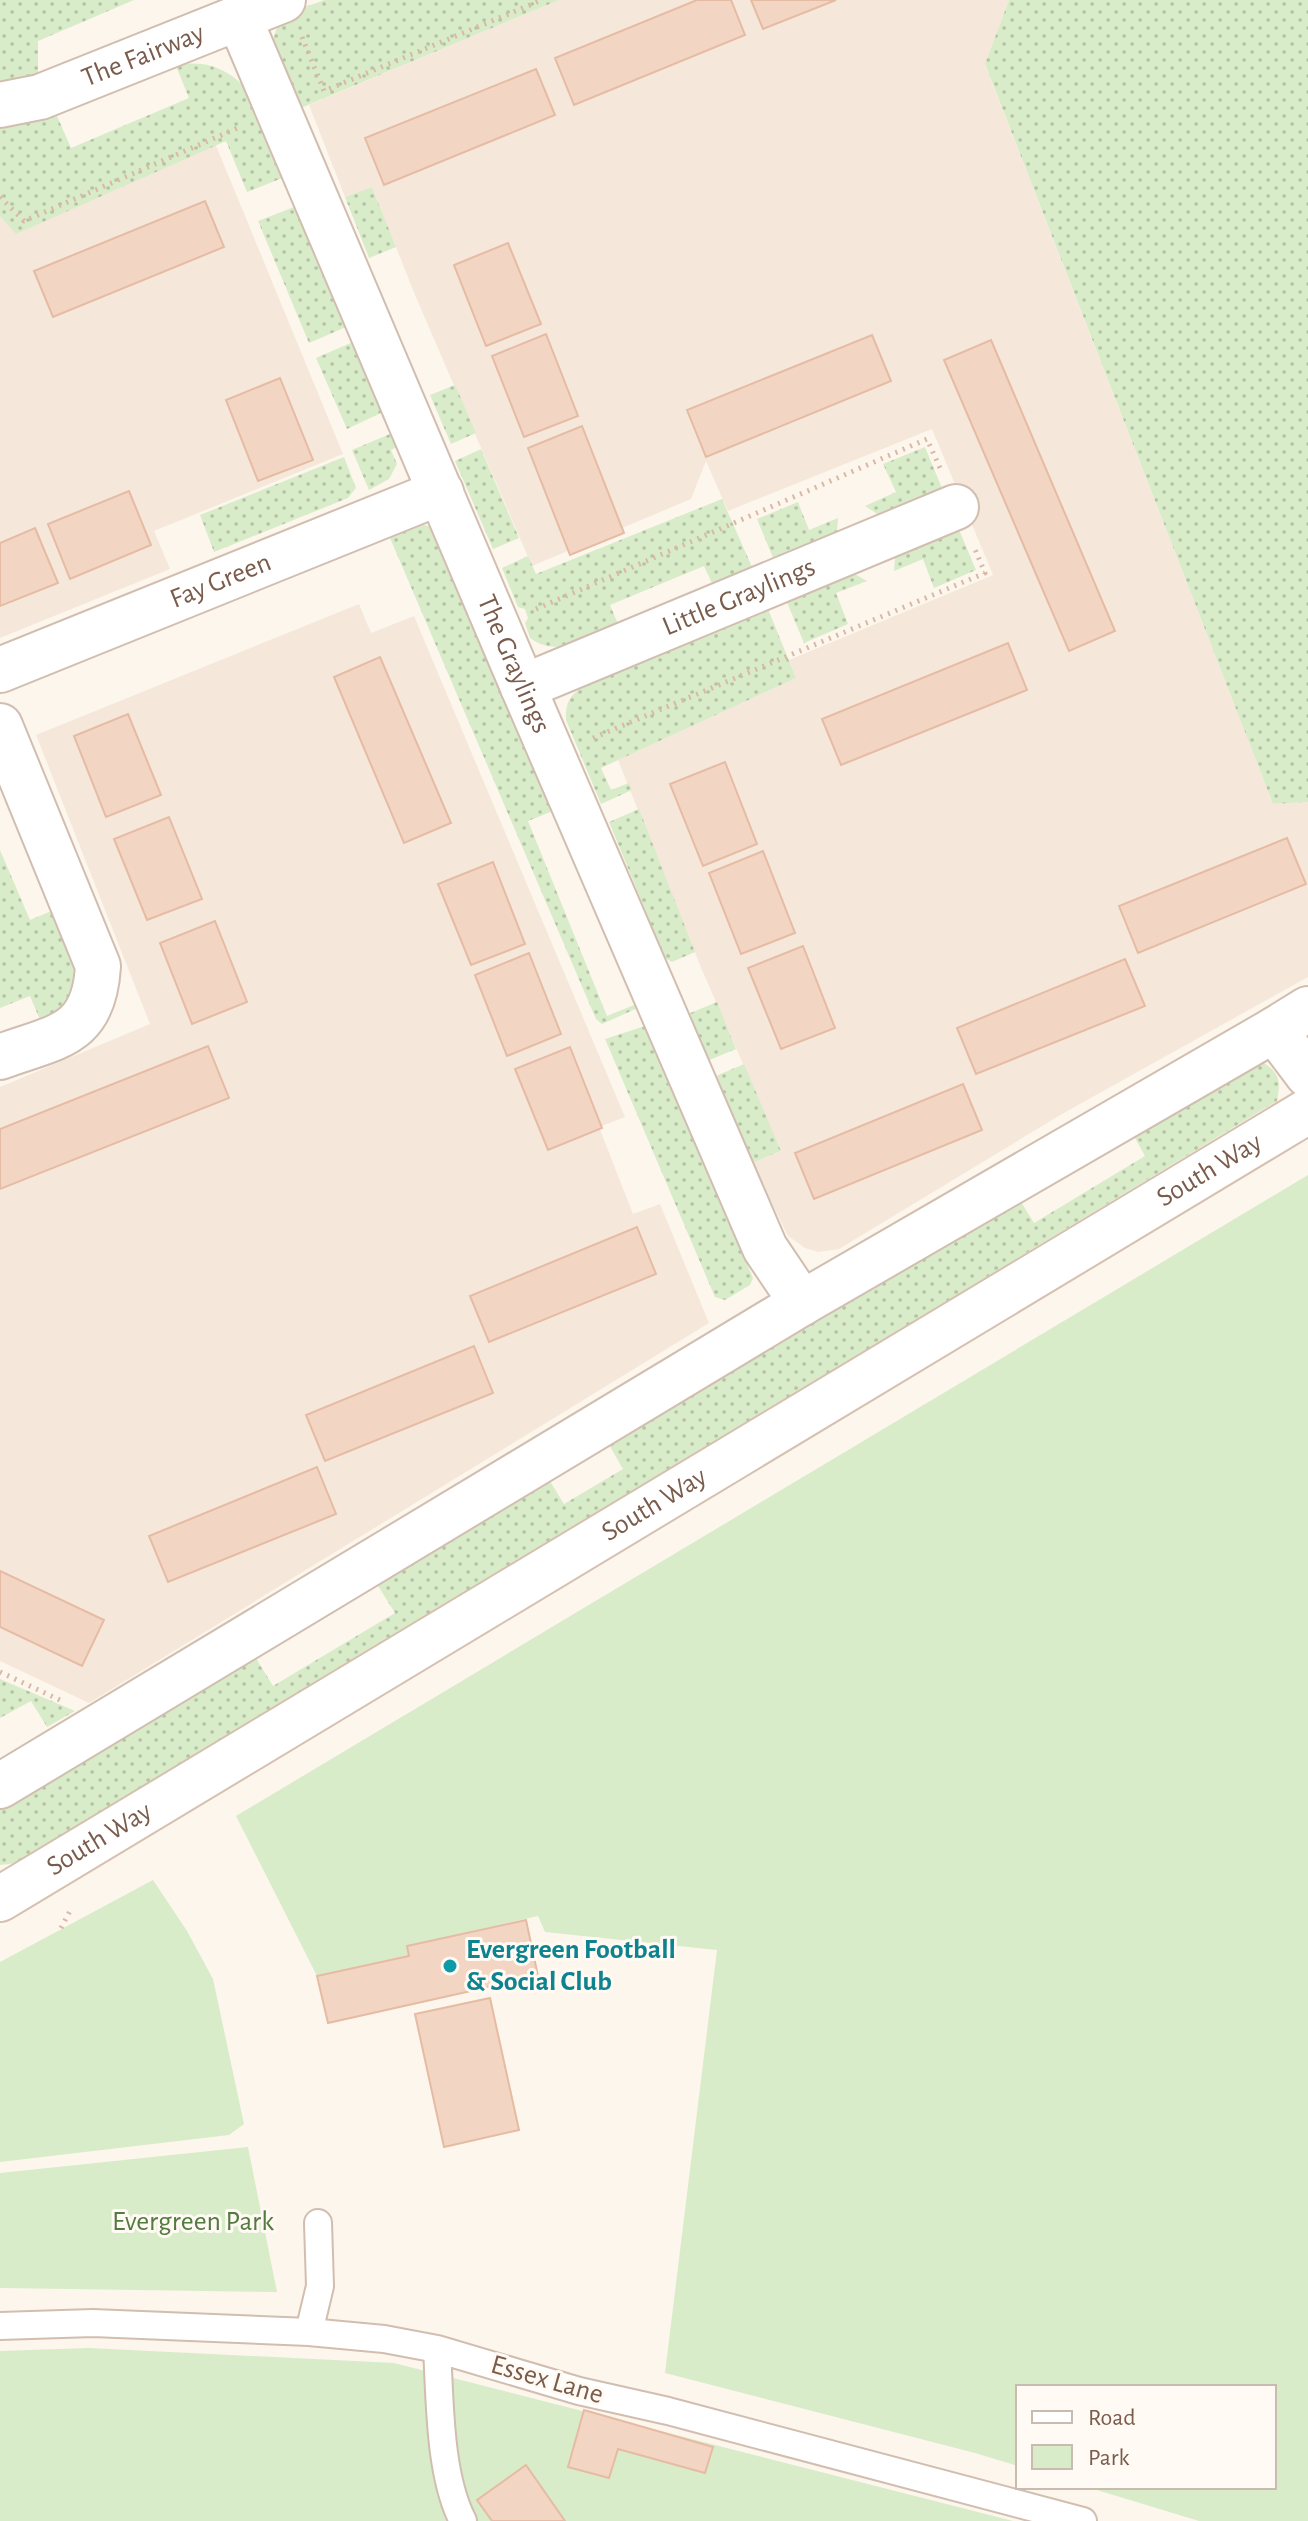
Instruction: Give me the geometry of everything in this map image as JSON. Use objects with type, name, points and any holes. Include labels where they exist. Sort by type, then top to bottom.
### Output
[{"type":"street","name":"The Fairway","points":[[0,105],[40,97],[239,18],[292,18]]},
{"type":"street","name":"The Graylings","points":[[239,18],[765,1248],[802,1303]]},
{"type":"street","name":"Fay Green","points":[[0,670],[441,492]]},
{"type":"street","name":"Little Graylings","points":[[523,687],[956,507]]},
{"type":"street","points":[[0,726],[98,966],[92,1004],[72,1030],[0,1057]]},
{"type":"street","points":[[0,1786],[802,1303],[1291,1020],[1308,1075]]},
{"type":"street","name":"South Way","points":[[0,1899],[1308,1111]]},
{"type":"lane","points":[[309,2332],[320,2286],[318,2223]]},
{"type":"lane","name":"Essex Lane","points":[[0,2326],[93,2323],[309,2332],[384,2339],[437,2349],[579,2391],[668,2411],[1083,2521]]},
{"type":"lane","points":[[437,2349],[443,2443],[456,2507],[463,2521]]},
{"type":"path","points":[[292,18],[324,91],[542,0]]},
{"type":"path","points":[[0,197],[24,221],[243,126]]},
{"type":"path","points":[[0,1672],[72,1705]]},
{"type":"shaded area","points":[[559,0],[1009,0],[985,65],[1273,804],[1308,802],[1308,977],[1062,1114],[839,1249],[818,1252],[805,1248],[788,1236],[752,1163],[781,1151],[702,970],[618,760],[796,678],[789,660],[993,575],[932,429],[728,511],[706,461],[691,499],[532,566],[372,187],[345,197],[309,105]]},
{"type":"shaded area","points":[[215,143],[343,454],[154,531],[170,569],[0,638],[0,207]]},
{"type":"shaded area","points":[[359,604],[371,633],[414,616],[625,1117],[599,1127],[633,1214],[660,1204],[709,1323],[89,1703],[0,1661],[0,1087],[150,1024],[36,735]]},
{"type":"green space","points":[[0,0],[134,0],[38,41],[38,77],[0,83]]},
{"type":"green space","points":[[324,0],[559,0],[296,110],[276,62],[274,37],[288,15]]},
{"type":"green space","points":[[1009,0],[1308,0],[1308,802],[1273,804],[985,64]]},
{"type":"green space","points":[[183,63],[208,65],[239,82],[261,110],[290,175],[247,192],[226,141],[16,234],[0,216],[0,122],[20,124],[57,116],[71,148],[189,98],[176,66]]},
{"type":"green space","points":[[372,187],[396,247],[369,258],[345,197]]},
{"type":"green space","points":[[302,204],[346,327],[309,343],[258,221]]},
{"type":"green space","points":[[353,342],[387,405],[381,413],[347,429],[316,358]]},
{"type":"green space","points":[[455,385],[476,433],[451,444],[430,395]]},
{"type":"green space","points":[[390,434],[399,435],[403,444],[391,450],[397,464],[389,479],[369,490],[352,450]]},
{"type":"green space","points":[[925,447],[944,493],[891,515],[879,515],[865,506],[896,492],[883,464]]},
{"type":"green space","points":[[481,449],[519,538],[493,549],[455,461]]},
{"type":"green space","points":[[344,457],[356,488],[348,498],[214,552],[200,515]]},
{"type":"green space","points":[[722,499],[756,576],[716,592],[704,566],[610,605],[621,631],[563,647],[540,644],[530,638],[525,609],[518,607],[502,568],[528,556],[536,574]]},
{"type":"green space","points":[[798,502],[809,530],[838,518],[837,531],[831,539],[776,565],[757,519]]},
{"type":"green space","points":[[419,523],[437,529],[558,809],[528,821],[607,1016],[639,1003],[640,1007],[602,1024],[596,1019],[387,531]]},
{"type":"green space","points":[[957,525],[976,570],[934,588],[923,559],[894,571],[895,558],[901,549]]},
{"type":"green space","points":[[853,573],[867,581],[836,593],[848,624],[804,643],[786,600]]},
{"type":"green space","points":[[759,602],[768,609],[796,678],[601,768],[611,790],[629,783],[632,790],[601,804],[566,720],[567,705],[573,694],[598,681],[596,672]]},
{"type":"green space","points":[[639,809],[695,952],[672,962],[665,958],[609,822]]},
{"type":"green space","points":[[0,850],[30,920],[61,907],[79,960],[75,994],[43,1027],[30,996],[0,1008]]},
{"type":"green space","points":[[717,1002],[736,1049],[707,1061],[688,1014]]},
{"type":"green space","points":[[645,1026],[753,1278],[750,1285],[725,1300],[715,1297],[605,1039]]},
{"type":"green space","points":[[1261,1061],[1278,1078],[1277,1101],[19,1863],[0,1865],[0,1807],[254,1655],[273,1686],[395,1613],[375,1581],[548,1478],[564,1504],[623,1469],[608,1443],[1018,1197],[1034,1223],[1145,1156],[1130,1129]]},
{"type":"green space","points":[[744,1064],[781,1151],[752,1163],[716,1076]]},
{"type":"green space","points":[[1308,1175],[1308,2521],[1199,2521],[1094,2489],[1276,2489],[1276,2385],[1016,2385],[1016,2465],[665,2373],[717,1950],[545,1932],[538,1916],[407,1946],[409,1956],[317,1976],[236,1816]]},
{"type":"green space","points":[[0,1679],[75,1711],[47,1727],[31,1701],[0,1718]]},
{"type":"green space","points":[[153,1880],[187,1931],[213,1979],[244,2124],[229,2135],[0,2162],[0,1962]]},
{"type":"green space","name":"Evergreen Park","points":[[248,2147],[277,2292],[0,2288],[0,2173]]},
{"type":"green space","points":[[89,2348],[394,2363],[1013,2521],[0,2521],[0,2351]]},
{"type":"building","points":[[697,0],[731,0],[745,35],[574,105],[555,58]]},
{"type":"building","points":[[751,0],[836,0],[763,29]]},
{"type":"building","points":[[536,69],[555,115],[384,185],[365,138]]},
{"type":"building","points":[[205,201],[224,247],[53,317],[34,271]]},
{"type":"building","points":[[508,243],[541,324],[486,346],[454,265]]},
{"type":"building","points":[[546,334],[578,416],[524,437],[492,356]]},
{"type":"building","points":[[872,335],[891,381],[706,457],[687,410]]},
{"type":"building","points":[[991,340],[1115,631],[1069,651],[944,360]]},
{"type":"building","points":[[280,378],[313,460],[258,481],[226,400]]},
{"type":"building","points":[[582,426],[624,533],[570,555],[528,448]]},
{"type":"building","points":[[129,491],[151,545],[70,579],[48,524]]},
{"type":"building","points":[[35,528],[58,583],[0,606],[0,543]]},
{"type":"building","points":[[1008,643],[1027,690],[841,765],[822,719]]},
{"type":"building","points":[[380,657],[451,823],[404,843],[334,677]]},
{"type":"building","points":[[128,714],[161,795],[106,817],[74,736]]},
{"type":"building","points":[[725,762],[757,844],[703,866],[670,784]]},
{"type":"building","points":[[169,817],[202,899],[147,920],[114,839]]},
{"type":"building","points":[[1287,838],[1306,884],[1138,953],[1119,906]]},
{"type":"building","points":[[763,851],[795,933],[741,954],[709,873]]},
{"type":"building","points":[[493,862],[525,944],[471,965],[438,884]]},
{"type":"building","points":[[215,921],[247,1002],[192,1024],[160,943]]},
{"type":"building","points":[[803,946],[835,1028],[781,1049],[748,968]]},
{"type":"building","points":[[529,953],[561,1034],[507,1056],[475,975]]},
{"type":"building","points":[[1125,959],[1145,1006],[976,1074],[957,1028]]},
{"type":"building","points":[[208,1046],[229,1098],[0,1189],[0,1129]]},
{"type":"building","points":[[570,1047],[602,1128],[548,1150],[515,1069]]},
{"type":"building","points":[[963,1084],[982,1130],[814,1199],[795,1153]]},
{"type":"building","points":[[637,1227],[656,1274],[489,1342],[470,1296]]},
{"type":"building","points":[[474,1346],[493,1393],[325,1461],[306,1415]]},
{"type":"building","points":[[317,1467],[336,1514],[168,1582],[149,1536]]},
{"type":"building","points":[[0,1571],[104,1620],[82,1666],[0,1627]]},
{"type":"building","name":"Evergreen Football & Social Club","points":[[526,1920],[538,1976],[328,2023],[317,1976],[409,1956],[407,1946]]},
{"type":"building","points":[[490,1998],[519,2130],[444,2147],[415,2014]]},
{"type":"building","points":[[584,2410],[713,2447],[705,2473],[618,2449],[609,2478],[568,2467]]},
{"type":"building","points":[[526,2465],[565,2521],[492,2521],[477,2500]]},
{"type":"place","name":"Evergreen Football & Social Club","points":[[450,1966]]}]
